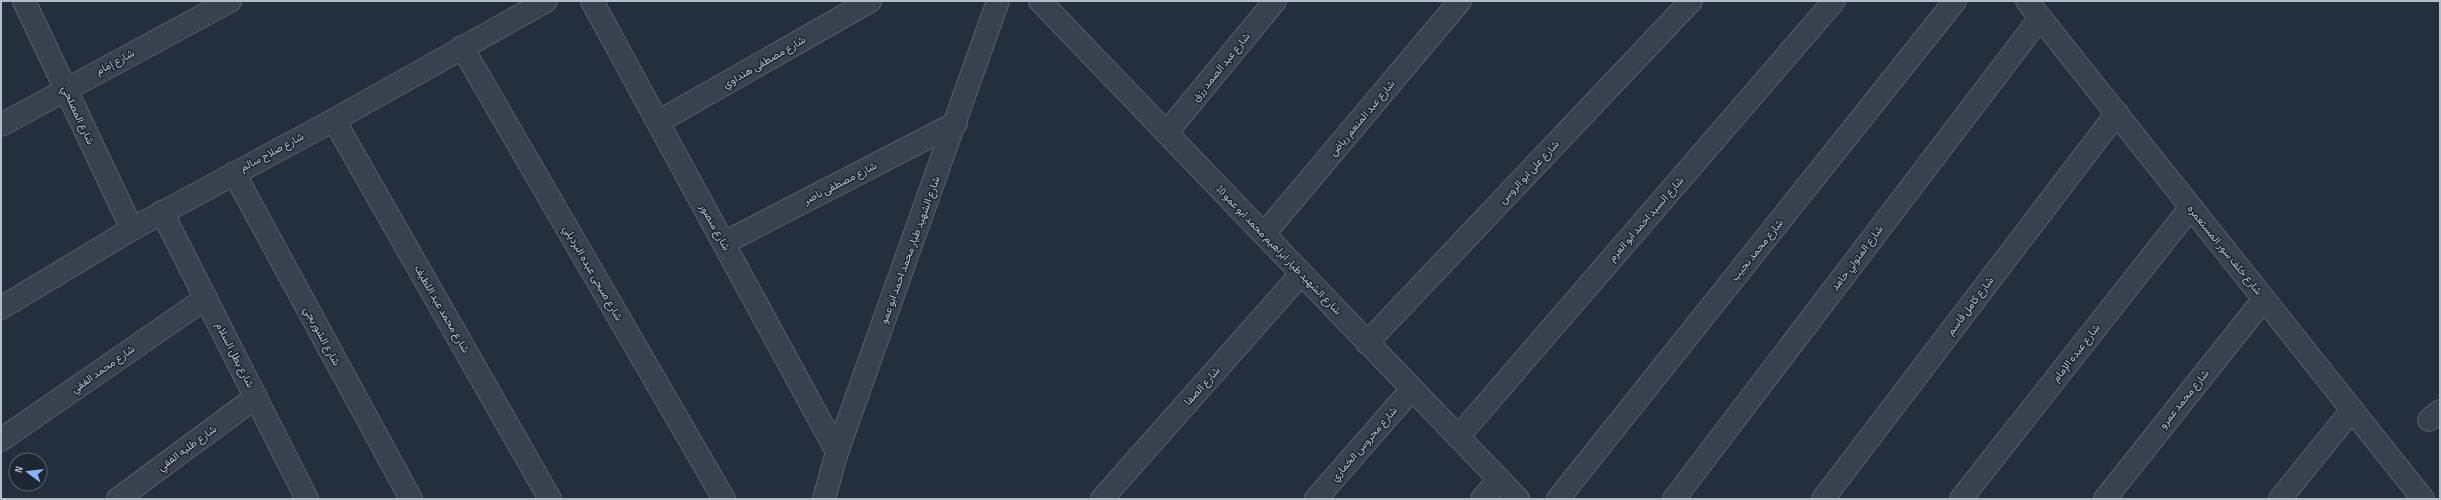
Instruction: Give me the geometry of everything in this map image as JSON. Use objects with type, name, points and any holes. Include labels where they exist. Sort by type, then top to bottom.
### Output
[{"type":"street","name":"شارع المصلحي","points":[[24,1],[132,229]]},
{"type":"street","name":"شارع إمام","points":[[1,125],[230,1]]},
{"type":"street","name":"شارع صلاح سالم","points":[[1,308],[162,212],[334,120],[546,1]]},
{"type":"street","name":"شارع منصور","points":[[592,1],[837,452]]},
{"type":"street","name":"شارع مصطفى هنداوي","points":[[658,122],[870,1]]},
{"type":"street","name":"شارع الشهيد طيار محمد احمد ابو عمو","points":[[824,499],[837,452],[956,123],[998,1]]},
{"type":"street","name":"شارع الشهيد طيار ابراهيم محمد ابو عمو 10","points":[[1040,1],[1518,499]]},
{"type":"street","name":"شارع عبد الصمد رزق","points":[[1167,132],[1275,1]]},
{"type":"street","name":"شارع عبد المنعم رياض","points":[[1264,234],[1460,1]]},
{"type":"street","name":"شارع على ابو الروس","points":[[1367,343],[1691,1]]},
{"type":"street","name":"شارع السيد احمد ابو العزم","points":[[1458,437],[1834,1]]},
{"type":"street","name":"شارع محمد نجيب","points":[[1558,499],[1955,1]]},
{"type":"street","name":"شارع خلف سور المستعمره","points":[[2027,1],[2423,499]]},
{"type":"street","name":"شارع المتولي حامد","points":[[1674,499],[2040,18]]},
{"type":"street","name":"شارع صبحى عبده البرديلي","points":[[462,47],[724,499]]},
{"type":"street","name":"شارع كامل قاسم","points":[[1823,499],[2116,113]]},
{"type":"street","name":"شارع محمد عبد اللطيف","points":[[334,120],[550,499]]},
{"type":"street","name":"شارع مصطفى ناصر","points":[[724,243],[956,123]]},
{"type":"street","name":"شارع الشوربجي","points":[[234,173],[411,499]]},
{"type":"street","name":"شارع عبده الإمام","points":[[1961,499],[2191,207]]},
{"type":"street","name":"شارع بطل السلام","points":[[162,212],[307,499]]},
{"type":"street","name":"شارع الصفا","points":[[1102,499],[1301,274]]},
{"type":"street","name":"شارع محمد الفقي","points":[[1,440],[206,298]]},
{"type":"street","name":"شارع محمد عمرو","points":[[2105,499],[2264,299]]},
{"type":"street","name":"شارع محروس الخماري","points":[[1316,499],[1412,389]]},
{"type":"street","name":"شارع طلبه الفقي","points":[[118,499],[256,397]]},
{"type":"street","points":[[2280,499],[2352,410]]},
{"type":"street","points":[[1482,499],[1498,479]]}]
